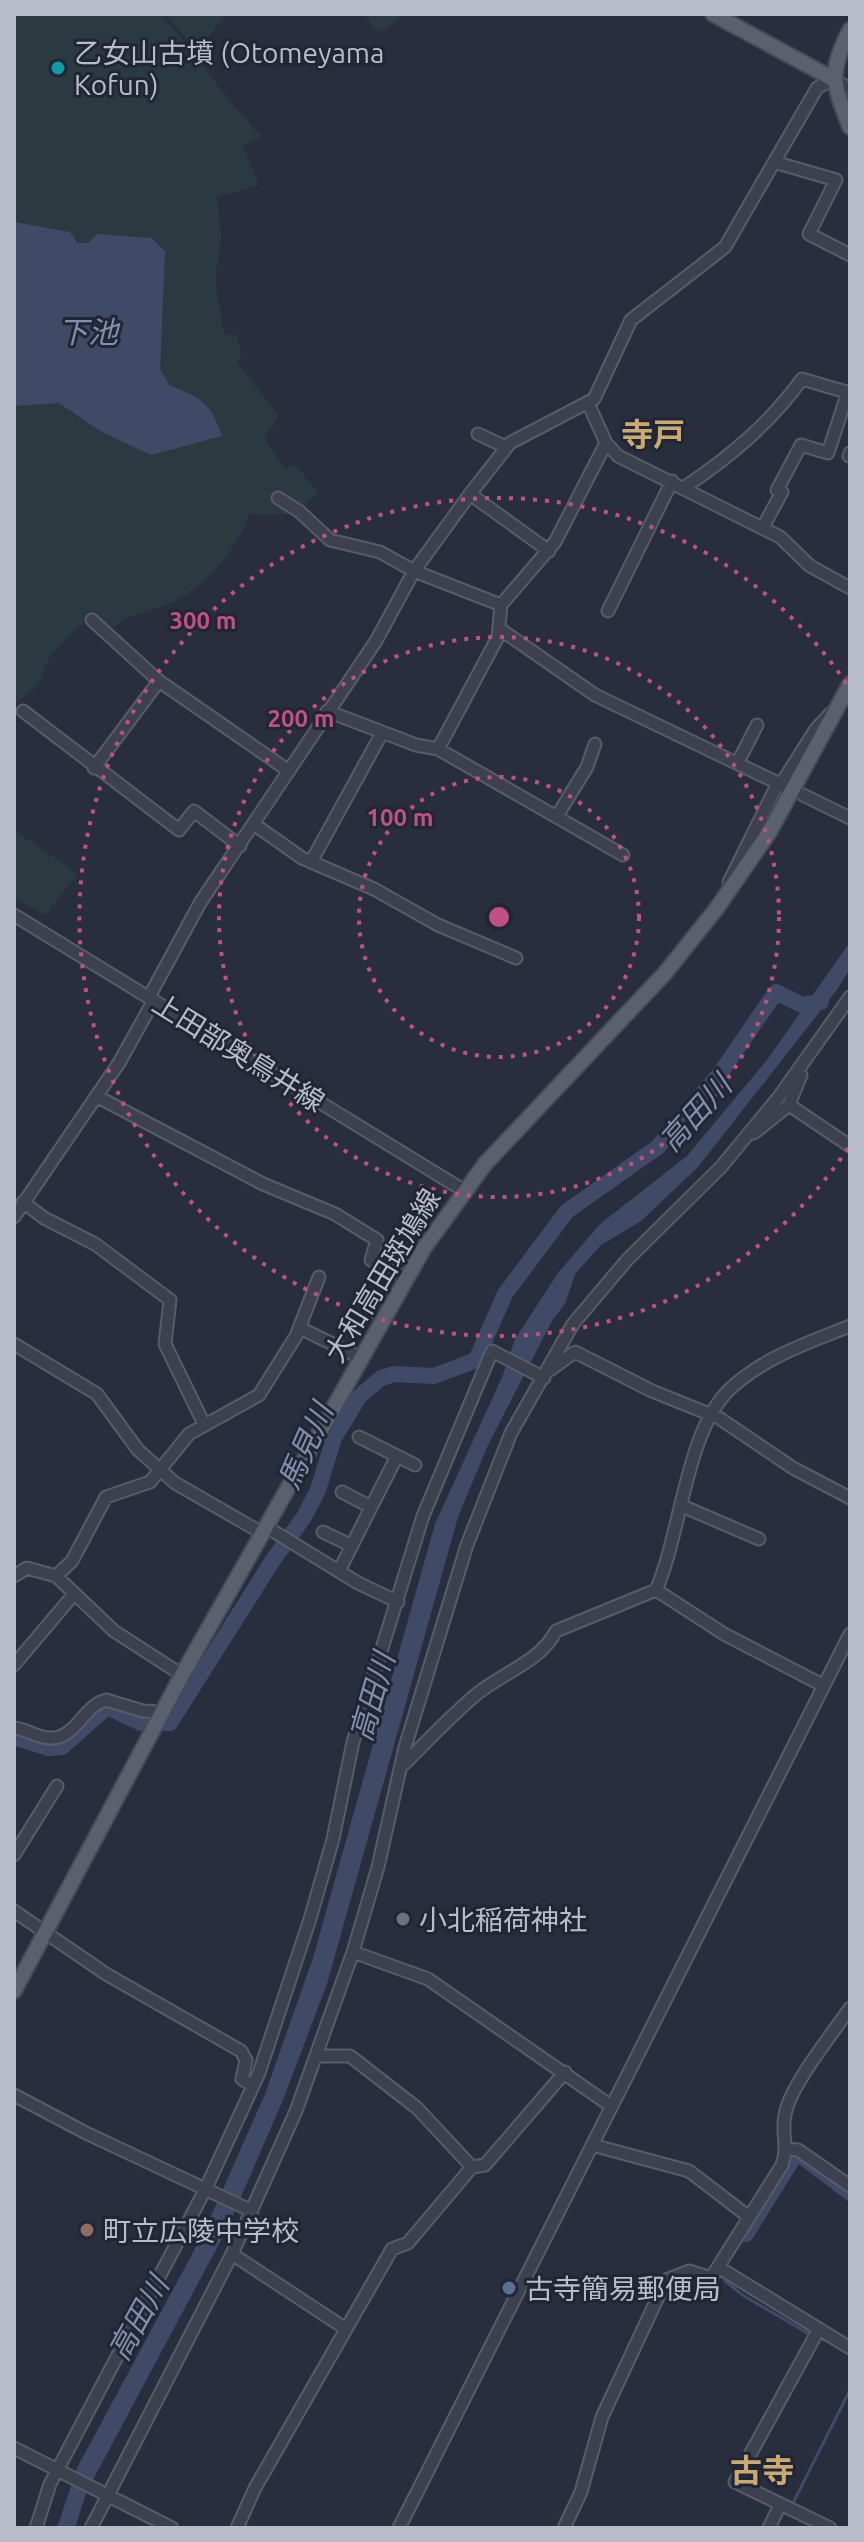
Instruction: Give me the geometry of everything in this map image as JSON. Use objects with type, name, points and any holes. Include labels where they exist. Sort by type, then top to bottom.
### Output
[{"type":"main road","points":[[713,14],[833,79]]},
{"type":"main road","points":[[850,30],[836,60],[833,79],[850,127]]},
{"type":"main road","name":"大和高田斑鳩線","points":[[14,1991],[158,1718],[406,1278],[463,1190],[505,1141],[666,972],[717,908],[770,831],[845,708],[850,684]]},
{"type":"street","points":[[14,1217],[96,1096],[152,999],[195,912],[384,629],[414,571],[470,494],[506,447],[588,403],[597,394],[631,320],[725,247],[813,93],[833,79],[850,89]]},
{"type":"street","points":[[774,162],[836,180],[809,234],[850,255]]},
{"type":"street","points":[[685,487],[742,445],[779,410],[802,379],[849,393],[828,453],[801,445],[777,490],[782,492],[763,527]]},
{"type":"street","points":[[588,403],[606,443],[618,456],[763,527],[787,542],[810,566],[850,588]]},
{"type":"street","points":[[478,434],[506,447]]},
{"type":"street","points":[[438,749],[466,701],[500,629],[501,605],[549,551],[606,443]]},
{"type":"street","points":[[608,611],[672,481]]},
{"type":"street","points":[[470,494],[549,551]]},
{"type":"street","points":[[278,498],[300,512],[330,540],[380,552],[414,571],[501,605]]},
{"type":"street","points":[[92,620],[159,681],[289,771]]},
{"type":"street","points":[[500,629],[595,695],[782,785]]},
{"type":"street","points":[[94,768],[159,681]]},
{"type":"street","points":[[717,908],[782,785],[816,729],[845,708]]},
{"type":"street","points":[[23,711],[179,830],[194,811],[240,846]]},
{"type":"street","points":[[327,711],[382,733],[438,749],[623,855]]},
{"type":"street","points":[[738,762],[757,725]]},
{"type":"street","points":[[311,862],[382,733]]},
{"type":"street","points":[[557,816],[587,767],[595,744]]},
{"type":"street","points":[[803,795],[850,818]]},
{"type":"street","points":[[255,825],[311,862],[374,889],[438,925],[516,958]]},
{"type":"street","name":"上田部奥鳥井線","points":[[14,915],[463,1190]]},
{"type":"street","points":[[91,2528],[104,2495],[232,2254],[317,2056],[353,1952],[378,1867],[400,1768],[477,1514],[511,1433],[573,1324],[609,1279],[704,1186],[747,1137],[850,997]]},
{"type":"street","points":[[747,1137],[770,1123],[789,1105],[802,1066]]},
{"type":"street","points":[[96,1096],[263,1184],[346,1220],[377,1240],[371,1260],[406,1278]]},
{"type":"street","points":[[789,1105],[850,1146]]},
{"type":"street","points":[[23,1202],[44,1218],[95,1244],[170,1300],[165,1344],[204,1424]]},
{"type":"street","points":[[56,1576],[72,1561],[106,1497],[150,1482],[189,1434],[259,1395],[300,1328],[319,1277]]},
{"type":"street","points":[[656,1590],[710,1415],[728,1390],[780,1354],[850,1326]]},
{"type":"street","points":[[300,1328],[361,1358]]},
{"type":"street","points":[[14,1344],[97,1394],[138,1450],[184,1490],[264,1530],[282,1535],[339,1571],[398,1602]]},
{"type":"street","points":[[36,2528],[59,2471],[207,2189],[270,2043],[333,1839],[353,1742],[423,1516],[492,1351],[543,1375]]},
{"type":"street","points":[[543,1375],[575,1352],[652,1391],[710,1415],[793,1468],[850,1498]]},
{"type":"street","points":[[359,1437],[415,1465]]},
{"type":"street","points":[[339,1571],[397,1456]]},
{"type":"street","points":[[342,1492],[371,1507]]},
{"type":"street","points":[[682,1506],[759,1539]]},
{"type":"street","points":[[323,1532],[352,1546]]},
{"type":"street","points":[[14,1576],[27,1568],[56,1576],[114,1631],[182,1675]]},
{"type":"street","points":[[400,1768],[475,1696],[521,1667],[550,1642],[556,1631],[656,1590]]},
{"type":"street","points":[[656,1590],[724,1634],[824,1686]]},
{"type":"street","points":[[14,1665],[74,1594]]},
{"type":"street","points":[[399,2528],[850,1634]]},
{"type":"street","points":[[14,1728],[48,1738],[62,1736],[92,1706],[106,1700],[158,1718]]},
{"type":"street","points":[[14,1855],[57,1786]]},
{"type":"street","points":[[14,1911],[44,1934],[245,2055]]},
{"type":"street","points":[[353,1952],[428,1979],[611,2106]]},
{"type":"street","points":[[564,2528],[581,2492],[608,2403],[666,2280],[689,2271],[711,2278],[782,2165],[788,2149],[784,2115],[808,2068],[850,2008]]},
{"type":"street","points":[[245,2055],[270,2043]]},
{"type":"street","points":[[245,2055],[242,2079],[253,2086]]},
{"type":"street","points":[[317,2056],[350,2056],[417,2108],[472,2167]]},
{"type":"street","points":[[237,2528],[255,2488],[392,2249],[408,2243],[472,2167],[485,2165],[565,2072]]},
{"type":"street","points":[[14,2095],[86,2133],[250,2210]]},
{"type":"street","points":[[592,2145],[689,2171],[749,2217]]},
{"type":"street","points":[[788,2149],[798,2150],[850,2186]]},
{"type":"street","points":[[232,2254],[346,2329]]},
{"type":"street","points":[[718,2267],[850,2348]]},
{"type":"street","points":[[819,2329],[735,2482],[830,2528]]},
{"type":"street","points":[[14,2448],[172,2528]]},
{"type":"street","points":[[769,2528],[780,2505]]},
{"type":"shaded area","points":[[14,14],[160,14],[262,136],[243,146],[259,185],[217,197],[221,237],[215,280],[224,334],[237,336],[241,354],[237,362],[279,416],[264,438],[285,469],[294,464],[319,493],[293,514],[250,514],[234,545],[214,571],[189,593],[174,601],[130,617],[113,628],[90,615],[49,657],[38,685],[14,705]]},
{"type":"shaded area","points":[[165,14],[226,14],[198,52]]},
{"type":"shaded area","points":[[363,14],[406,14],[379,33]]},
{"type":"shaded area","points":[[14,830],[78,874],[45,915],[14,898]]},
{"type":"water","name":"下池","points":[[14,222],[70,232],[78,243],[88,243],[97,234],[151,238],[165,251],[160,369],[169,385],[203,402],[222,436],[151,455],[102,432],[59,403],[14,406]]},
{"type":"water","points":[[850,942],[850,969],[836,991],[698,1167],[641,1221],[601,1245],[575,1274],[565,1304],[553,1319],[488,1445],[458,1517],[327,1984],[283,2100],[227,2229],[86,2493],[75,2528],[57,2528],[77,2468],[204,2232],[265,2094],[313,1958],[435,1524],[503,1375],[515,1339],[558,1273],[600,1224],[687,1156],[767,1060]]},
{"type":"waterway","name":"馬見川","points":[[14,1737],[49,1748],[62,1747],[105,1709],[112,1709],[141,1723],[170,1723],[273,1560],[304,1517],[318,1490],[334,1438],[359,1397],[381,1378],[394,1374],[434,1376],[476,1360],[505,1294],[567,1211],[658,1147],[721,1072],[776,992],[802,1005],[821,1002]]},
{"type":"waterway","points":[[746,2234],[795,2155],[800,2155],[850,2193]]},
{"type":"waterway","points":[[725,2266],[746,2234]]},
{"type":"waterway","points":[[725,2274],[725,2281],[744,2296],[811,2335]]},
{"type":"waterway","points":[[817,2338],[833,2342]]},
{"type":"waterway","points":[[792,2505],[850,2390]]},
{"type":"place","name":"乙女山古墳 (Otomeyama Kofun)","points":[[58,68]]},
{"type":"place","name":"小北稲荷神社","points":[[403,1919]]},
{"type":"place","name":"町立広陵中学校","points":[[87,2230]]},
{"type":"place","name":"古寺簡易郵便局","points":[[509,2288]]},
{"type":"district","name":"寺戸","points":[[653,434]]},
{"type":"district","name":"古寺","points":[[762,2470]]},
{"type":"water label","name":"高田川","points":[[695,1113]]},
{"type":"water label","name":"高田川","points":[[372,1697]]},
{"type":"water label","name":"高田川","points":[[138,2318]]}]
